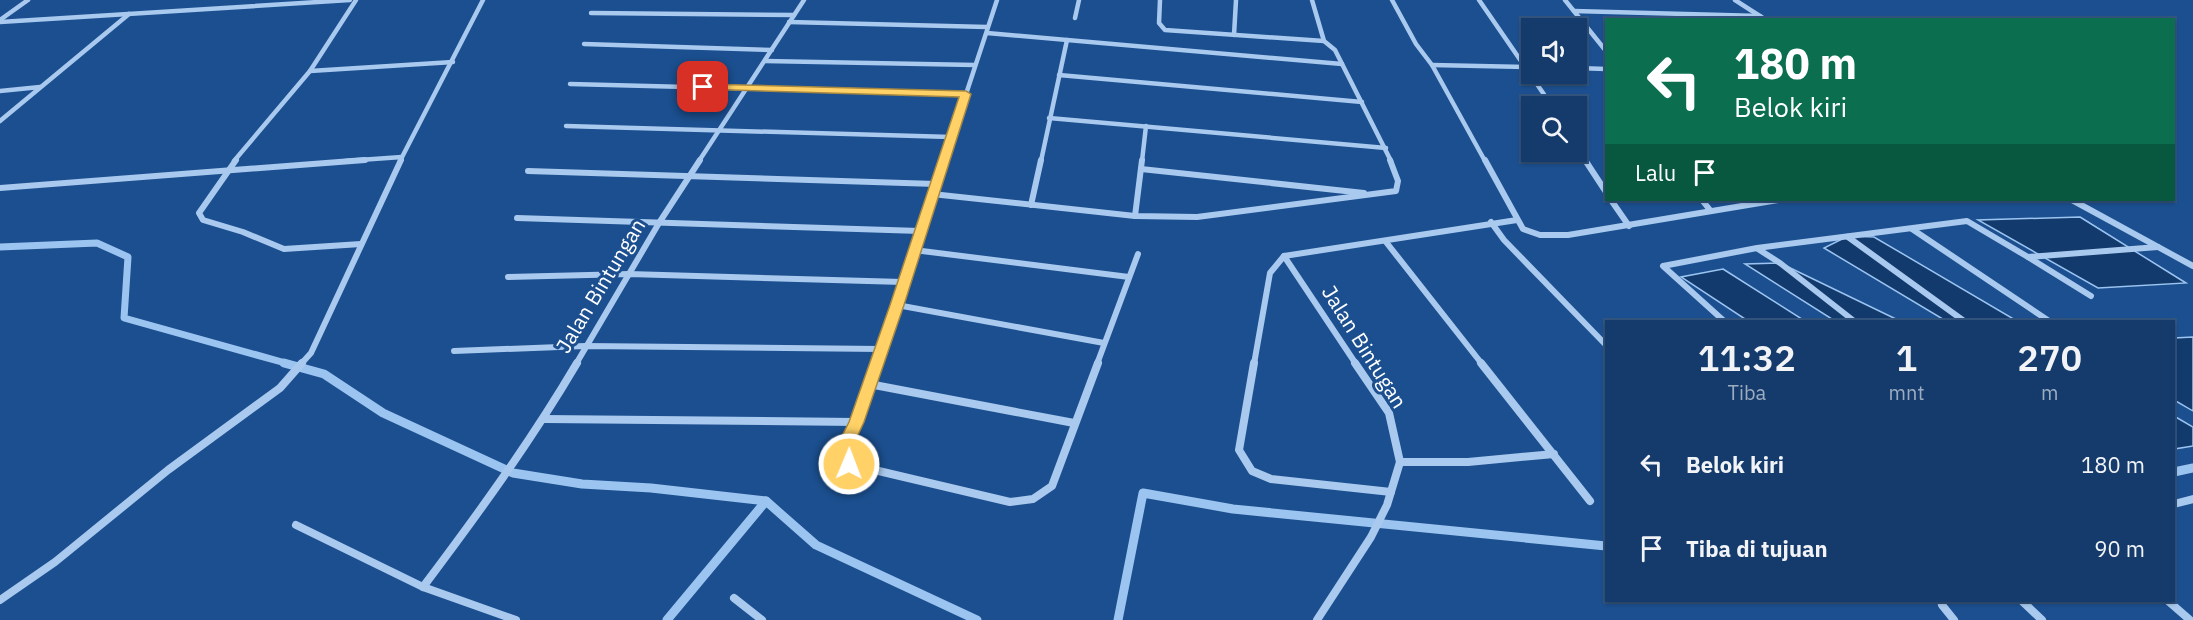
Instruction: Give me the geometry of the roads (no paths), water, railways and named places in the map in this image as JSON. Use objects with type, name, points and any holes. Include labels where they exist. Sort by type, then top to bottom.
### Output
[{"type":"street","points":[[0,21],[28,0]]},
{"type":"street","points":[[0,21],[350,0]]},
{"type":"street","points":[[356,0],[310,71],[228,169],[199,213],[203,220],[243,232],[284,249],[361,244]]},
{"type":"street","points":[[0,600],[55,562],[168,470],[280,388],[311,353],[402,157],[483,0]]},
{"type":"street","name":"Jalan Bintungan","points":[[423,587],[490,498],[544,419],[659,223],[804,0]]},
{"type":"street","points":[[997,0],[897,305],[856,422],[844,448],[844,456],[849,464],[1011,502],[1030,502],[1041,497],[1052,486],[1138,254]]},
{"type":"street","points":[[1075,18],[1079,0]]},
{"type":"street","points":[[1160,0],[1160,23],[1164,30],[1324,41]]},
{"type":"street","points":[[1234,35],[1236,0]]},
{"type":"street","points":[[932,194],[1135,216],[1197,217],[1396,191],[1398,181],[1386,148],[1335,50],[1324,41],[1312,0]]},
{"type":"street","points":[[1392,0],[1416,44],[1432,65],[1522,230],[1540,234],[1568,235],[1771,201]]},
{"type":"street","points":[[1479,0],[1521,56]]},
{"type":"street","points":[[1564,0],[1605,50]]},
{"type":"street","points":[[1735,0],[1763,18]]},
{"type":"street","points":[[1574,11],[1760,16]]},
{"type":"street","points":[[591,13],[795,15]]},
{"type":"street","points":[[1651,13],[1656,18]]},
{"type":"street","points":[[0,121],[129,14]]},
{"type":"street","points":[[1680,14],[1686,18]]},
{"type":"street","points":[[789,22],[987,30],[1067,40],[1342,64]]},
{"type":"street","points":[[1031,204],[1067,40]]},
{"type":"street","points":[[584,44],[772,50]]},
{"type":"street","points":[[765,61],[975,65]]},
{"type":"street","points":[[310,71],[453,62]]},
{"type":"street","points":[[1432,65],[1521,67]]},
{"type":"street","points":[[1587,69],[1605,70]]},
{"type":"street","points":[[1059,75],[1362,102]]},
{"type":"street","points":[[570,84],[966,94]]},
{"type":"street","points":[[0,91],[40,87]]},
{"type":"street","points":[[1049,118],[1386,148]]},
{"type":"street","points":[[566,126],[951,137]]},
{"type":"street","points":[[1135,216],[1146,126]]},
{"type":"street","points":[[0,188],[402,157]]},
{"type":"street","points":[[1587,162],[1605,190]]},
{"type":"street","points":[[1140,169],[1373,195]]},
{"type":"street","points":[[528,171],[936,184]]},
{"type":"street","points":[[1612,201],[1629,226]]},
{"type":"street","points":[[1703,201],[1710,210]]},
{"type":"street","points":[[2074,201],[2193,266]]},
{"type":"street","points":[[517,218],[920,231]]},
{"type":"street","points":[[1391,492],[1271,479],[1252,471],[1239,450],[1270,273],[1284,256],[1386,242],[1491,222],[1517,220]]},
{"type":"street","points":[[1723,320],[1663,266],[1757,248],[1967,220],[2091,296]]},
{"type":"street","points":[[1491,222],[1504,240],[1605,344]]},
{"type":"street","points":[[1911,229],[2048,320]]},
{"type":"street","points":[[1848,236],[1963,320]]},
{"type":"street","points":[[1386,242],[1590,501]]},
{"type":"street","points":[[2028,257],[2158,247]]},
{"type":"street","points":[[1757,248],[1780,263],[1853,320]]},
{"type":"street","points":[[914,250],[1130,277]]},
{"type":"street","name":"Jalan Bintugan","points":[[1284,256],[1389,413],[1400,462],[1387,505],[1371,537],[1317,620]]},
{"type":"street","points":[[508,277],[629,274],[903,282]]},
{"type":"street","points":[[897,305],[1104,344]]},
{"type":"street","points":[[454,351],[585,346],[881,349]]},
{"type":"street","points":[[869,384],[1074,423]]},
{"type":"street","points":[[544,419],[856,422]]},
{"type":"street","points":[[1400,462],[1468,462],[1554,454]]},
{"type":"street","points":[[2175,504],[2193,499]]},
{"type":"street","points":[[296,525],[423,587],[516,620]]},
{"type":"street","points":[[734,598],[762,620]]},
{"type":"street","points":[[2023,602],[2042,620]]},
{"type":"street","points":[[2169,602],[2190,620]]},
{"type":"street","points":[[1942,605],[1954,620]]},
{"type":"water","points":[[2080,217],[2186,283],[2098,288],[1978,220]]},
{"type":"water","points":[[1848,236],[1874,237],[2015,320],[1944,320],[1824,248]]},
{"type":"water","points":[[1780,263],[1898,320],[1833,320],[1745,264]]},
{"type":"water","points":[[1723,269],[1803,320],[1746,320],[1681,277]]},
{"type":"water","points":[[2193,337],[2193,411],[2175,401],[2175,338]]},
{"type":"water","points":[[2175,417],[2193,427],[2193,446],[2175,449]]},
{"type":"waterway","points":[[0,247],[97,243],[128,257],[124,318],[289,364]]},
{"type":"waterway","points":[[284,363],[324,374],[383,413],[513,473],[582,484],[651,488],[766,501]]},
{"type":"waterway","points":[[2175,472],[2193,468]]},
{"type":"waterway","points":[[1118,620],[1143,493],[1233,509],[1605,546]]},
{"type":"waterway","points":[[667,620],[766,501]]},
{"type":"waterway","points":[[766,501],[816,545],[977,620]]}]
